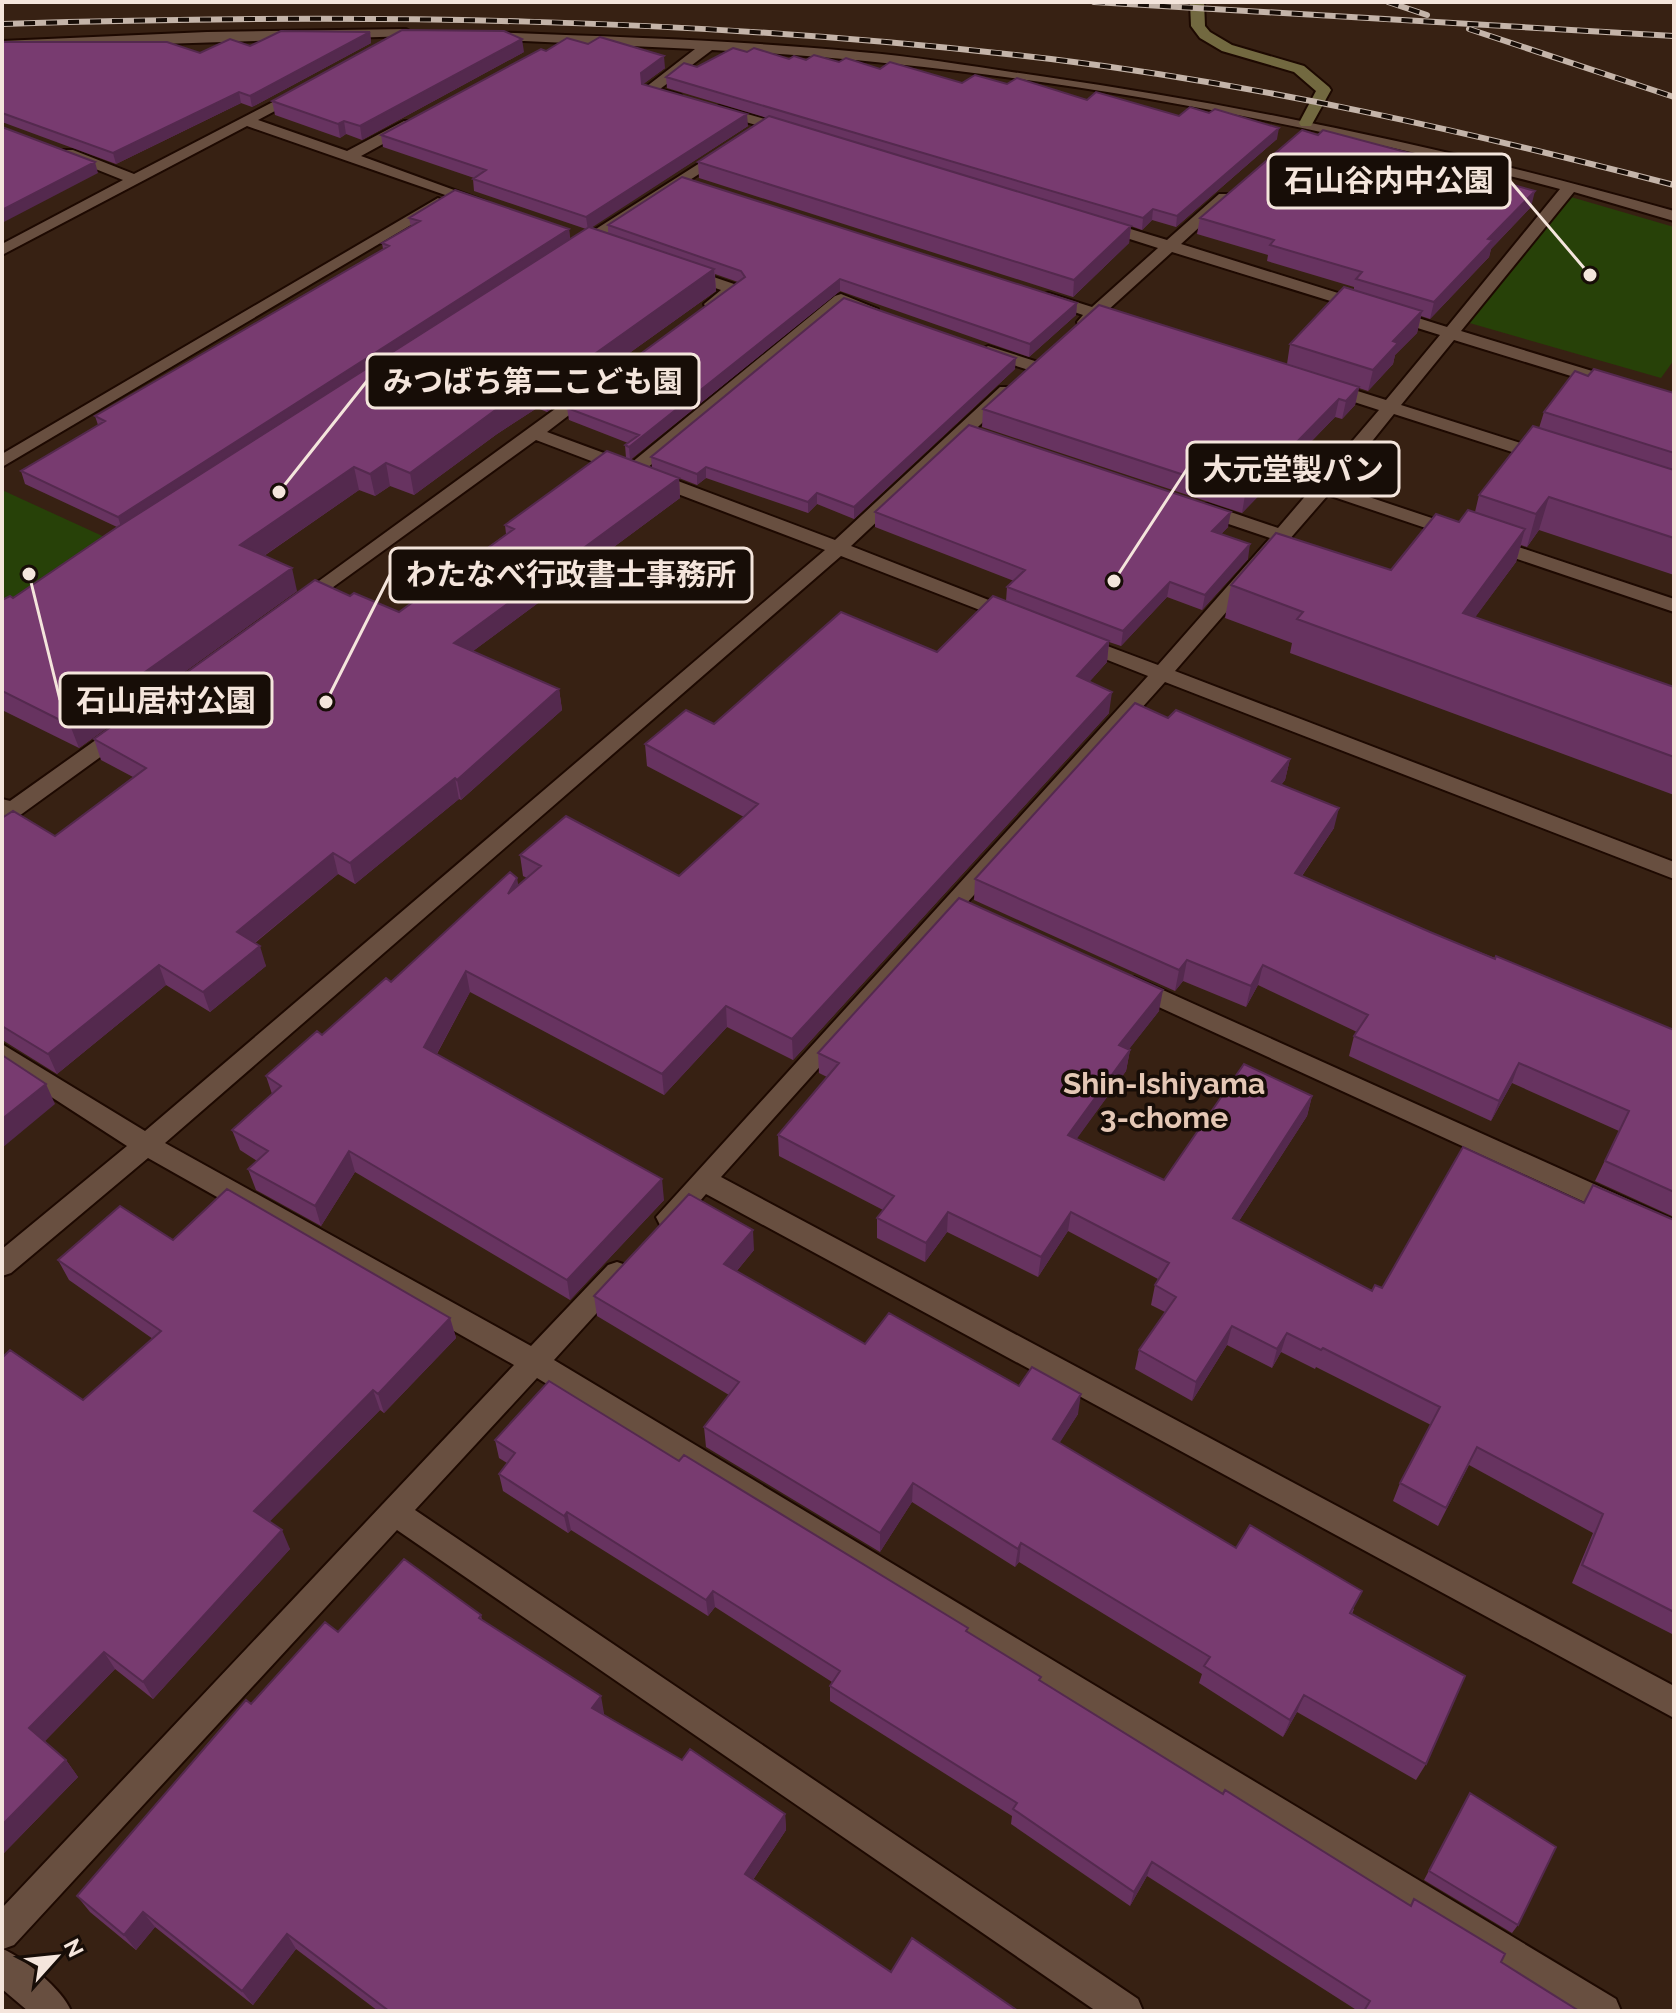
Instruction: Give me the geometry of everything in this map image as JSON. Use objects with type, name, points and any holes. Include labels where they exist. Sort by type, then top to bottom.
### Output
[{"type":"street","points":[[1197,2],[1198,26],[1205,35],[1227,48],[1277,61],[1314,79],[1324,90],[1301,130]]},
{"type":"street","points":[[2,45],[413,33],[381,47]]},
{"type":"street","points":[[464,35],[711,44],[910,62],[1195,102],[1301,130],[1570,187],[1674,216]]},
{"type":"street","points":[[539,53],[566,39]]},
{"type":"street","points":[[711,44],[649,90],[812,137]]},
{"type":"street","points":[[2,250],[320,81]]},
{"type":"street","points":[[351,155],[418,119]]},
{"type":"street","points":[[247,121],[498,208]]},
{"type":"street","points":[[562,256],[687,183],[767,124]]},
{"type":"street","points":[[56,149],[137,180]]},
{"type":"street","points":[[1075,331],[1168,245],[1238,186]]},
{"type":"street","points":[[650,1237],[1161,674],[1324,488],[1570,187]]},
{"type":"street","points":[[2,462],[453,193]]},
{"type":"street","points":[[1079,218],[1629,388]]},
{"type":"street","points":[[661,264],[734,289],[696,315]]},
{"type":"street","points":[[1036,294],[1139,327]]},
{"type":"street","points":[[633,471],[841,299],[886,315]]},
{"type":"street","points":[[2,1265],[146,1145],[838,548],[963,429],[1040,363],[975,346]]},
{"type":"street","points":[[279,617],[609,378]]},
{"type":"street","points":[[1315,383],[1569,465]]},
{"type":"street","points":[[963,429],[993,439]]},
{"type":"street","points":[[534,433],[1029,622]]},
{"type":"street","points":[[1324,488],[1674,606]]},
{"type":"street","points":[[1174,500],[1280,535]]},
{"type":"street","points":[[1058,634],[1674,871]]},
{"type":"street","points":[[2,806],[11,811],[139,719]]},
{"type":"street","points":[[952,903],[981,916]]},
{"type":"street","points":[[1111,975],[1674,1232]]},
{"type":"street","points":[[2,1053],[146,1145],[534,1362],[1604,2011]]},
{"type":"street","points":[[703,1180],[1674,1703]]},
{"type":"street","points":[[2,1933],[629,1260]]},
{"type":"street","points":[[393,1511],[1126,2011]]},
{"type":"street","points":[[2,1966],[54,2011]]},
{"type":"green space","points":[[1571,197],[1674,227],[1674,360],[1661,378],[1466,322]]},
{"type":"green space","points":[[2,490],[109,539],[2,608]]},
{"type":"building","points":[[402,30],[504,31],[522,39],[360,126],[344,121],[338,124],[272,101]]},
{"type":"building","points":[[281,31],[370,32],[250,96],[239,92],[113,153],[2,113],[2,42],[167,42],[200,53],[230,39],[250,46]]},
{"type":"building","points":[[600,37],[664,56],[641,73],[642,84],[747,114],[586,217],[473,179],[486,170],[381,135],[541,49],[546,51],[567,38],[588,44]]},
{"type":"building","points":[[733,48],[747,52],[754,48],[789,59],[794,56],[806,60],[814,55],[839,62],[846,58],[880,69],[890,62],[962,83],[975,75],[1007,84],[1017,78],[1087,100],[1096,92],[1179,116],[1190,107],[1209,113],[1215,109],[1279,128],[1177,216],[1153,209],[1143,218],[666,77],[684,63],[697,67]]},
{"type":"building","points":[[769,116],[1131,226],[1074,280],[698,162]]},
{"type":"building","points":[[2,127],[95,162],[2,210]]},
{"type":"building","points":[[1302,130],[1318,135],[1323,130],[1477,171],[1474,174],[1535,191],[1488,239],[1493,240],[1434,302],[1356,279],[1362,272],[1270,245],[1274,240],[1200,218]]},
{"type":"building","points":[[682,177],[1077,303],[1030,344],[840,279],[629,447],[625,445],[639,435],[567,408],[745,277],[741,271],[608,225]]},
{"type":"building","points":[[455,190],[569,229],[118,517],[21,471],[105,421],[95,416],[389,246],[382,243],[420,221],[409,218]]},
{"type":"building","points":[[589,227],[714,269],[544,390],[534,386],[494,411],[410,473],[386,463],[370,474],[354,467],[240,545],[292,568],[70,725],[2,691],[2,600],[10,596],[13,598],[116,528]]},
{"type":"building","points":[[1344,287],[1422,311],[1393,341],[1398,343],[1373,370],[1290,344]]},
{"type":"building","points":[[844,298],[1016,358],[854,507],[817,493],[808,502],[706,467],[697,474],[651,457]]},
{"type":"building","points":[[1099,305],[1359,387],[1346,401],[1339,399],[1245,495],[983,409]]},
{"type":"building","points":[[1594,369],[1674,393],[1674,453],[1544,412],[1575,371],[1588,376]]},
{"type":"building","points":[[969,425],[1231,512],[1212,531],[1250,544],[1205,595],[1170,582],[1123,631],[1007,587],[1025,570],[875,512]]},
{"type":"building","points":[[1533,426],[1674,470],[1674,538],[1549,497],[1536,514],[1479,495]]},
{"type":"building","points":[[607,451],[679,478],[454,643],[559,689],[457,780],[455,778],[350,863],[333,853],[237,932],[260,946],[203,992],[159,965],[48,1054],[2,1026],[2,818],[13,811],[55,836],[146,768],[94,739],[315,580],[350,596],[354,593],[399,612],[514,529],[505,525]]},
{"type":"building","points":[[1468,510],[1525,529],[1463,613],[1674,687],[1674,757],[1297,619],[1303,612],[1231,585],[1276,533],[1391,570],[1436,514],[1459,522]]},
{"type":"building","points":[[993,596],[1109,641],[1077,676],[1112,692],[792,1039],[726,1006],[662,1074],[466,971],[424,1047],[662,1179],[567,1280],[349,1151],[315,1206],[248,1169],[268,1151],[232,1130],[281,1086],[266,1076],[317,1031],[322,1035],[386,978],[391,982],[510,872],[517,878],[508,894],[541,866],[520,855],[566,816],[679,876],[758,804],[645,744],[686,710],[714,724],[841,612],[937,652]]},
{"type":"building","points":[[1135,703],[1168,718],[1176,710],[1290,759],[1272,781],[1339,808],[1295,873],[1495,959],[1496,956],[1674,1030],[1674,1192],[1605,1161],[1629,1111],[1519,1063],[1499,1101],[1354,1036],[1368,1015],[1263,965],[1251,986],[1187,960],[1179,970],[975,879]]},
{"type":"building","points":[[959,898],[1163,990],[1119,1045],[1130,1050],[1068,1135],[1164,1180],[1244,1064],[1312,1096],[1233,1218],[1372,1291],[1375,1285],[1382,1288],[1463,1147],[1584,1203],[1593,1185],[1674,1220],[1674,1612],[1582,1565],[1603,1514],[1477,1447],[1446,1508],[1400,1483],[1440,1407],[1287,1333],[1277,1349],[1232,1326],[1196,1382],[1139,1350],[1176,1297],[1155,1285],[1169,1263],[1071,1212],[1041,1257],[948,1212],[926,1243],[877,1218],[894,1196],[778,1135],[839,1063],[818,1053]]},
{"type":"building","points":[[2,1055],[46,1084],[2,1119]]},
{"type":"building","points":[[227,1189],[450,1318],[378,1394],[373,1390],[254,1511],[282,1530],[143,1682],[104,1652],[29,1728],[66,1760],[2,1825],[2,1358],[10,1350],[83,1400],[161,1331],[58,1260],[120,1206],[173,1240]]},
{"type":"building","points":[[689,1194],[753,1230],[724,1264],[865,1344],[889,1313],[1019,1386],[1032,1367],[1081,1394],[1053,1439],[1236,1548],[1250,1525],[1362,1591],[1350,1613],[1465,1676],[1426,1764],[1304,1695],[1290,1720],[1204,1666],[1210,1657],[1021,1543],[1018,1549],[913,1483],[880,1533],[704,1427],[739,1382],[594,1296]]},
{"type":"building","points":[[549,1381],[679,1461],[684,1455],[968,1628],[966,1631],[1041,1677],[1039,1680],[1223,1794],[1225,1790],[1411,1906],[1414,1899],[1505,1954],[1501,1962],[1579,2011],[1364,2011],[1370,2001],[1152,1862],[1134,1892],[1013,1809],[1017,1803],[830,1686],[840,1671],[713,1591],[706,1600],[567,1512],[564,1516],[499,1474],[515,1453],[495,1440]]},
{"type":"building","points":[[404,1559],[481,1615],[479,1618],[601,1696],[592,1708],[682,1760],[690,1749],[785,1814],[745,1874],[891,1972],[912,1938],[1018,2011],[389,2011],[287,1934],[242,1991],[143,1912],[124,1935],[77,1896],[246,1700],[251,1704],[325,1622],[338,1632]]},
{"type":"building","points":[[1470,1793],[1556,1847],[1518,1925],[1429,1871]]},
{"type":"railway","points":[[1094,2],[1674,36]]},
{"type":"railway","points":[[1388,2],[1427,15]]},
{"type":"railway","points":[[2,24],[397,19],[658,27],[919,45],[1051,59],[1287,96],[1442,129],[1674,185]]},
{"type":"railway","points":[[1469,29],[1674,97]]},
{"type":"place","name":"石山谷内中公園","points":[[1590,275]]},
{"type":"place","name":"みつばち第二こども園","points":[[279,492]]},
{"type":"place","name":"石山居村公園","points":[[29,574]]},
{"type":"place","name":"大元堂製パン","points":[[1114,581]]},
{"type":"place","name":"わたなべ行政書士事務所","points":[[326,702]]},
{"type":"district","name":"Shin-Ishiyama 3-chome","points":[[1164,1100]]}]
